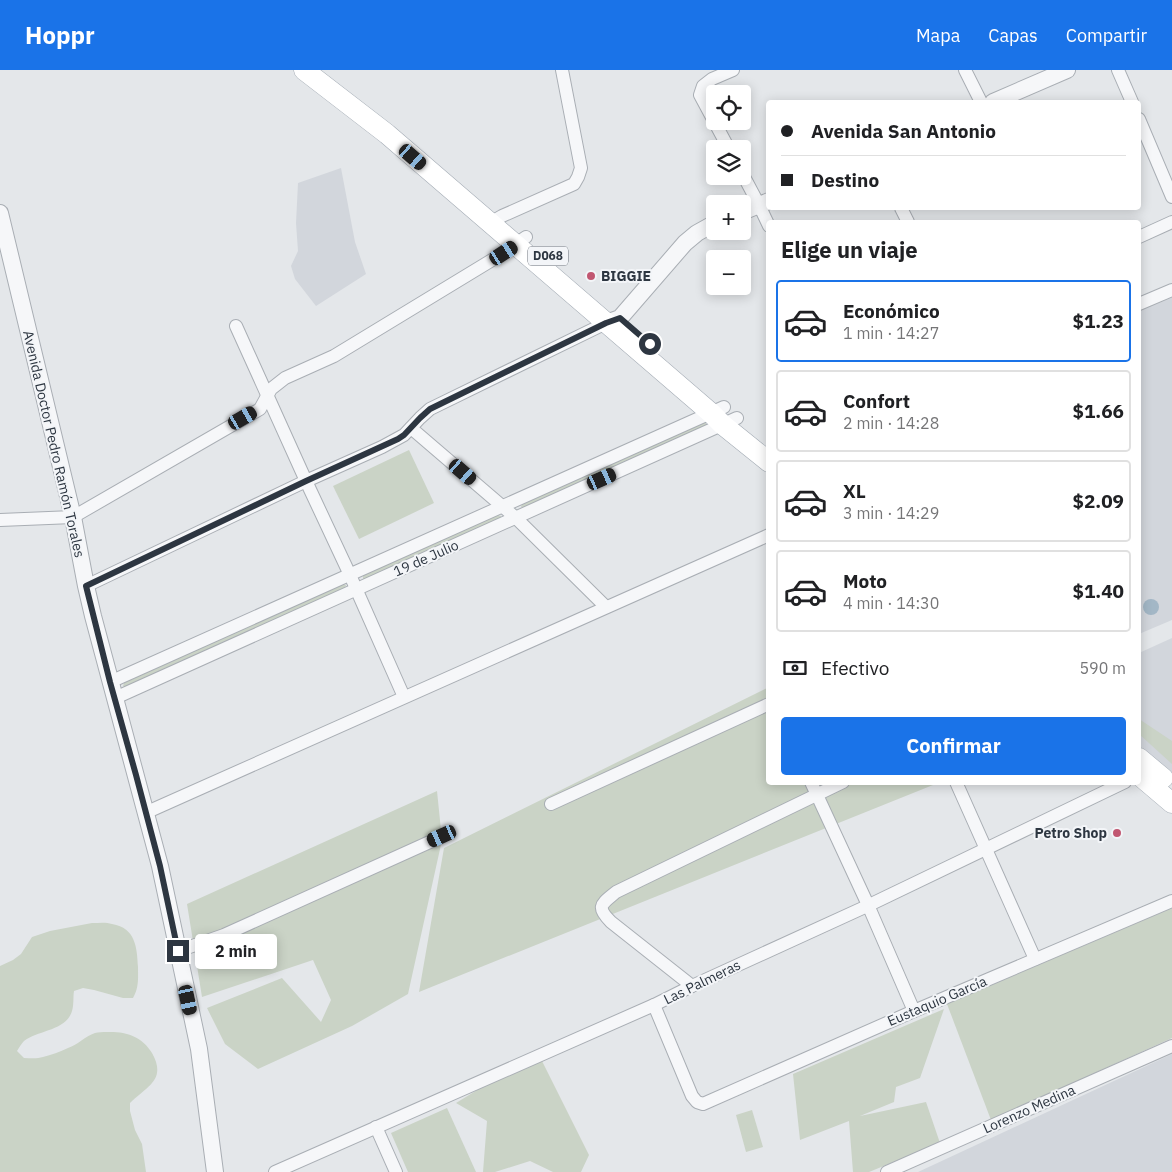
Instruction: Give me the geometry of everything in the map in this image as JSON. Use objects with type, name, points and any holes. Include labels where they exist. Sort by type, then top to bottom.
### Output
[{"type":"main road","name":"D068","points":[[313,71],[387,134],[521,241],[724,416],[766,459]]},
{"type":"main road","name":"D068","points":[[724,416],[766,442]]},
{"type":"main road","points":[[1141,774],[1172,786]]},
{"type":"main road","points":[[1141,775],[1172,803]]},
{"type":"street","points":[[496,220],[574,184],[578,177],[581,168],[562,70]]},
{"type":"street","points":[[724,140],[700,95],[703,86],[712,79],[734,70]]},
{"type":"street","points":[[965,70],[980,100]]},
{"type":"street","points":[[998,100],[1067,70]]},
{"type":"street","points":[[1118,70],[1131,100]]},
{"type":"street","points":[[1141,124],[1172,197]]},
{"type":"street","points":[[751,185],[764,203],[768,220]]},
{"type":"street","points":[[751,208],[764,203]]},
{"type":"street","name":"Avenida Doctor Pedro Ramón Torales","points":[[0,213],[73,517],[86,586],[160,866],[199,1049],[215,1172]]},
{"type":"street","points":[[1141,236],[1172,222]]},
{"type":"street","points":[[86,586],[306,481],[382,447],[404,435],[430,409],[613,321],[685,243],[706,228]]},
{"type":"street","points":[[0,520],[73,517],[260,408],[271,389],[285,378],[334,356],[521,241]]},
{"type":"street","points":[[1141,303],[1172,290]]},
{"type":"street","points":[[236,326],[404,697]]},
{"type":"street","name":"19 de Julio","points":[[110,682],[502,506],[724,416]]},
{"type":"street","name":"19 de Julio","points":[[115,698],[516,518],[724,416]]},
{"type":"street","points":[[411,428],[516,518],[606,607]]},
{"type":"street","points":[[145,812],[766,536]]},
{"type":"street","points":[[551,804],[766,705]]},
{"type":"street","points":[[812,785],[914,1010]]},
{"type":"street","points":[[692,986],[611,922],[603,914],[603,903],[616,892],[837,785]]},
{"type":"street","points":[[957,785],[1035,959]]},
{"type":"street","name":"Las Palmeras","points":[[275,1172],[654,1005],[986,849],[1115,785]]},
{"type":"street","points":[[178,951],[224,935],[442,836]]},
{"type":"street","name":"Eustaquio García","points":[[654,1005],[692,1096],[697,1102],[704,1104],[914,1010],[1172,901]]},
{"type":"street","name":"Lorenzo Medina","points":[[887,1172],[1172,1046]]},
{"type":"street","points":[[376,1127],[396,1172]]},
{"type":"shaded area","points":[[341,168],[355,242],[366,274],[316,306],[295,279],[291,266],[298,251],[296,223],[298,183]]},
{"type":"shaded area","points":[[1172,292],[1172,620],[1141,633],[1141,306]]},
{"type":"shaded area","points":[[706,423],[706,426],[524,508],[521,507],[522,504]]},
{"type":"shaded area","points":[[409,450],[434,503],[359,539],[333,486]]},
{"type":"shaded area","points":[[498,515],[501,518],[363,579],[363,575]]},
{"type":"shaded area","points":[[342,584],[346,585],[345,588],[126,687],[123,686],[124,683]]},
{"type":"shaded area","points":[[1172,638],[1172,780],[1141,754],[1141,652]]},
{"type":"shaded area","points":[[766,688],[766,785],[933,785],[419,992],[444,848]]},
{"type":"shaded area","points":[[1141,720],[1172,741],[1172,764],[1141,736]]},
{"type":"shaded area","points":[[437,791],[442,840],[408,994],[352,1026],[258,1069],[225,1044],[207,1008],[282,978],[321,1022],[331,1000],[313,960],[202,997],[187,904]]},
{"type":"shaded area","points":[[1172,908],[1172,1038],[991,1120],[947,1004]]},
{"type":"shaded area","points":[[92,923],[107,923],[120,926],[131,934],[136,946],[138,967],[137,987],[133,998],[123,998],[83,988],[74,991],[73,1009],[69,1018],[58,1026],[30,1037],[24,1041],[17,1051],[24,1058],[41,1058],[62,1051],[91,1034],[100,1032],[126,1034],[143,1042],[152,1053],[156,1062],[156,1076],[153,1082],[130,1103],[130,1111],[135,1130],[142,1144],[146,1172],[0,1172],[0,966],[21,954],[32,937],[50,931]]},
{"type":"shaded area","points":[[944,1009],[920,1078],[896,1087],[894,1102],[860,1116],[926,1102],[940,1143],[869,1172],[853,1172],[849,1121],[800,1140],[793,1074]]},
{"type":"shaded area","points":[[538,1053],[589,1155],[581,1172],[553,1172],[530,1161],[495,1172],[483,1172],[487,1121],[456,1103]]},
{"type":"shaded area","points":[[1172,1054],[1172,1172],[918,1172]]},
{"type":"shaded area","points":[[447,1108],[476,1172],[408,1172],[391,1133]]},
{"type":"shaded area","points":[[752,1110],[763,1147],[746,1152],[736,1115]]},
{"type":"water","points":[[1151,599],[1159,607],[1151,615],[1143,607]]},
{"type":"place","name":"BIGGIE","points":[[591,276]]},
{"type":"place","name":"Petro Shop","points":[[1117,833]]},
{"type":"route","points":[[178,951],[160,866],[86,586],[398,439],[430,409],[606,323],[620,318],[650,344]]}]
